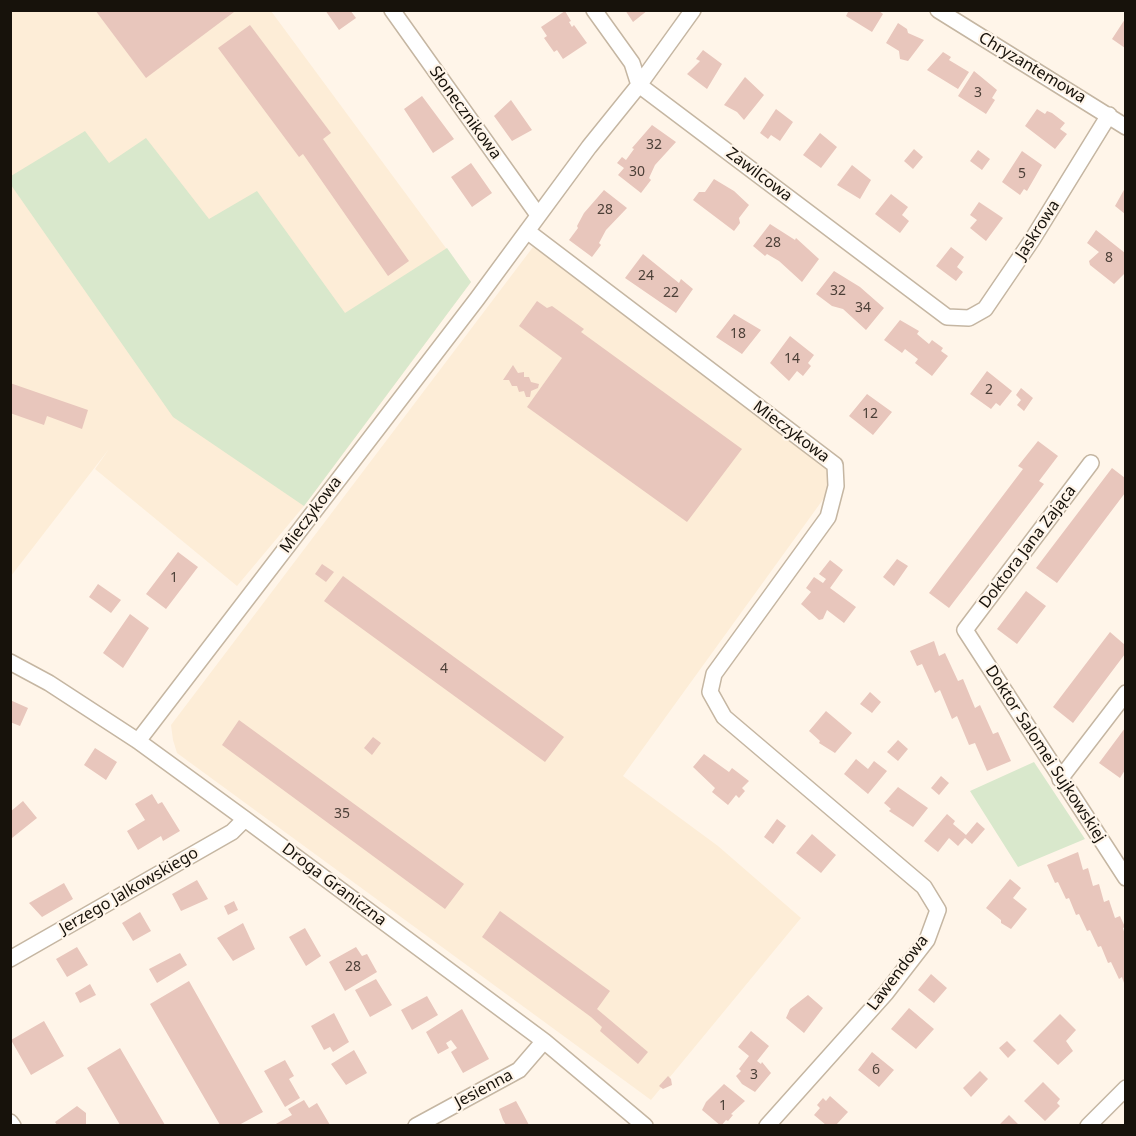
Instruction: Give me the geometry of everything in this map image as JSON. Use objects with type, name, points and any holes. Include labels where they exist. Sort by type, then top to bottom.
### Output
[{"type":"street","name":"Słonecznikowa","points":[[392,10],[538,215]]},
{"type":"street","points":[[594,10],[632,63],[639,85]]},
{"type":"street","name":"Mieczykowa","points":[[138,741],[639,85],[693,10]]},
{"type":"street","name":"Chryzantemowa","points":[[938,10],[1110,115],[1125,127]]},
{"type":"street","name":"Zawilcowa","points":[[639,85],[947,317]]},
{"type":"street","name":"Jaskrowa","points":[[947,317],[969,318],[985,309],[1110,115]]},
{"type":"street","name":"Mieczykowa","points":[[527,231],[835,465],[836,486],[828,517],[714,674],[710,692],[724,717],[821,800]]},
{"type":"street","name":"Doktora Jana Zająca","points":[[965,630],[1091,463]]},
{"type":"street","name":"Doktor Salomei Sujkowskiej","points":[[965,630],[1125,878]]},
{"type":"street","name":"Droga Graniczna","points":[[10,662],[49,683],[138,741],[245,819],[544,1041],[645,1125]]},
{"type":"street","points":[[1060,779],[1125,693]]},
{"type":"street","name":"Lawendowa","points":[[767,1125],[886,993],[927,940],[938,910],[924,887],[821,800]]},
{"type":"street","name":"Jerzego Jalkowskiego","points":[[10,959],[232,832],[245,819]]},
{"type":"street","name":"Jesienna","points":[[416,1125],[519,1070],[544,1041]]},
{"type":"street","points":[[1088,1125],[1125,1088]]},
{"type":"street","points":[[10,1122],[13,1125]]},
{"type":"shaded area","points":[[11,11],[271,11],[471,282],[304,506],[237,586],[95,469],[109,449],[11,576]]},
{"type":"shaded area","points":[[533,247],[549,255],[830,468],[827,494],[623,776],[718,846],[801,918],[651,1100],[177,753],[173,740],[171,725]]},
{"type":"green space","points":[[85,131],[109,163],[146,138],[209,219],[257,191],[345,313],[447,248],[471,282],[304,506],[173,417],[11,185],[11,176]]},
{"type":"green space","points":[[1034,762],[1085,839],[1018,867],[970,791]]},
{"type":"building","points":[[95,10],[233,10],[234,12],[146,78]]},
{"type":"building","points":[[325,10],[350,10],[356,18],[339,30]]},
{"type":"building","points":[[625,10],[648,10],[633,22]]},
{"type":"building","points":[[849,10],[878,10],[883,14],[872,32],[846,16]]},
{"type":"building","points":[[565,11],[572,27],[574,25],[587,43],[563,59],[557,50],[554,52],[544,38],[547,36],[541,27]]},
{"type":"building","points":[[1125,19],[1125,48],[1112,39]]},
{"type":"building","points":[[898,23],[907,29],[908,33],[924,40],[908,61],[900,59],[899,51],[886,43]]},
{"type":"building","points":[[250,25],[331,133],[323,139],[409,261],[388,276],[303,154],[299,157],[218,48]]},
{"type":"building","points":[[703,50],[722,64],[707,89],[687,74],[700,61],[696,59]]},
{"type":"building","points":[[943,52],[951,57],[949,60],[969,72],[958,89],[927,70]]},
{"type":"building","points":[[974,71],[997,90],[992,98],[995,100],[986,114],[958,96]]},
{"type":"building","points":[[745,77],[764,95],[744,120],[737,112],[724,105]]},
{"type":"building","points":[[422,96],[454,139],[433,153],[404,109]]},
{"type":"building","points":[[511,100],[532,130],[512,141],[494,116]]},
{"type":"building","points":[[776,109],[793,122],[780,141],[771,135],[768,139],[760,133]]},
{"type":"building","points":[[1037,109],[1045,114],[1047,111],[1052,113],[1065,123],[1060,129],[1067,134],[1055,149],[1025,126]]},
{"type":"building","points":[[652,125],[676,142],[655,165],[649,178],[651,180],[641,193],[618,175],[624,168],[617,163],[622,157],[626,160],[634,149],[632,148]]},
{"type":"building","points":[[820,133],[837,147],[821,168],[803,155]]},
{"type":"building","points":[[914,149],[923,157],[913,169],[904,161]]},
{"type":"building","points":[[978,150],[990,159],[982,170],[970,161]]},
{"type":"building","points":[[1022,151],[1042,165],[1027,191],[1024,189],[1020,195],[1002,182]]},
{"type":"building","points":[[471,163],[492,193],[472,207],[451,177]]},
{"type":"building","points":[[852,165],[871,180],[860,199],[837,185]]},
{"type":"building","points":[[714,179],[734,191],[749,205],[739,218],[740,223],[734,231],[693,200],[699,192],[705,192]]},
{"type":"building","points":[[1125,188],[1125,214],[1115,206]]},
{"type":"building","points":[[604,190],[627,208],[606,230],[599,243],[601,245],[592,257],[569,240],[578,228],[584,213]]},
{"type":"building","points":[[891,194],[908,207],[902,215],[909,221],[900,233],[875,214]]},
{"type":"building","points":[[979,202],[1003,218],[986,241],[970,228],[977,220],[970,215]]},
{"type":"building","points":[[770,224],[795,240],[796,238],[819,259],[802,282],[779,261],[767,254],[765,256],[753,246]]},
{"type":"building","points":[[1096,230],[1125,253],[1125,273],[1114,284],[1090,265],[1089,261],[1099,252],[1087,243]]},
{"type":"building","points":[[951,247],[964,257],[957,267],[963,272],[956,281],[936,266]]},
{"type":"building","points":[[643,254],[679,283],[681,279],[693,289],[676,313],[625,278]]},
{"type":"building","points":[[834,271],[860,287],[884,308],[866,330],[843,309],[832,306],[816,294]]},
{"type":"building","points":[[537,301],[547,308],[552,306],[584,329],[581,332],[742,449],[687,522],[527,407],[562,358],[519,326]]},
{"type":"building","points":[[734,314],[761,330],[742,354],[716,337]]},
{"type":"building","points":[[900,320],[919,331],[917,334],[929,344],[932,340],[943,348],[941,351],[948,356],[932,376],[915,363],[918,359],[905,349],[902,353],[884,340]]},
{"type":"building","points":[[790,336],[814,355],[808,363],[811,366],[803,376],[797,371],[789,381],[770,363]]},
{"type":"building","points":[[513,365],[518,373],[524,372],[524,377],[529,377],[531,382],[539,384],[538,388],[531,391],[530,397],[526,397],[524,391],[519,392],[517,386],[512,386],[509,380],[503,380]]},
{"type":"building","points":[[987,371],[1012,391],[1000,406],[996,403],[991,409],[970,394]]},
{"type":"building","points":[[10,383],[88,410],[82,429],[47,416],[44,425],[10,413]]},
{"type":"building","points":[[1021,388],[1033,398],[1024,411],[1017,405],[1021,400],[1016,395]]},
{"type":"building","points":[[867,394],[892,412],[873,435],[849,416]]},
{"type":"building","points":[[1038,441],[1058,456],[1039,481],[1044,484],[949,608],[929,593],[1023,469],[1018,466]]},
{"type":"building","points":[[1112,468],[1125,478],[1125,493],[1057,583],[1036,568]]},
{"type":"building","points":[[178,552],[198,567],[166,609],[146,594]]},
{"type":"building","points":[[897,559],[908,566],[894,586],[883,577]]},
{"type":"building","points":[[830,560],[843,570],[830,588],[856,607],[844,623],[827,610],[823,619],[819,620],[801,604],[811,592],[806,588],[814,577],[823,583],[826,579],[819,574]]},
{"type":"building","points":[[322,564],[334,572],[326,582],[315,574]]},
{"type":"building","points":[[343,576],[564,737],[545,762],[324,601]]},
{"type":"building","points":[[98,584],[121,600],[111,613],[89,597]]},
{"type":"building","points":[[1026,591],[1046,606],[1017,644],[997,629]]},
{"type":"building","points":[[130,614],[149,628],[123,668],[103,653]]},
{"type":"building","points":[[1110,632],[1125,645],[1125,654],[1073,723],[1053,707]]},
{"type":"building","points":[[934,641],[939,656],[945,653],[958,681],[963,679],[975,708],[980,705],[993,734],[998,732],[1011,761],[987,771],[975,743],[969,745],[957,716],[952,719],[940,690],[935,693],[922,664],[917,666],[910,651]]},
{"type":"building","points":[[870,692],[881,702],[872,713],[860,704]]},
{"type":"building","points":[[10,700],[28,708],[20,726],[10,722]]},
{"type":"building","points":[[826,711],[852,733],[835,753],[819,743],[820,741],[809,731]]},
{"type":"building","points":[[239,720],[464,884],[445,909],[222,745]]},
{"type":"building","points":[[1125,728],[1125,770],[1120,778],[1099,763]]},
{"type":"building","points":[[373,737],[381,743],[372,755],[364,748]]},
{"type":"building","points":[[898,740],[908,749],[898,761],[887,752]]},
{"type":"building","points":[[95,748],[117,762],[106,780],[84,765]]},
{"type":"building","points":[[704,754],[729,772],[732,768],[749,781],[742,788],[745,791],[739,798],[736,795],[728,805],[712,792],[715,788],[693,767]]},
{"type":"building","points":[[856,759],[868,769],[874,761],[887,771],[868,794],[844,774]]},
{"type":"building","points":[[941,776],[949,783],[939,795],[931,788]]},
{"type":"building","points":[[898,787],[928,808],[913,827],[889,811],[891,809],[884,803]]},
{"type":"building","points":[[152,794],[158,804],[162,802],[180,831],[163,841],[161,836],[138,850],[127,831],[145,820],[135,804]]},
{"type":"building","points":[[23,801],[37,818],[12,838],[10,812]]},
{"type":"building","points":[[947,814],[955,821],[953,824],[966,835],[977,822],[985,829],[972,844],[965,838],[958,846],[949,838],[938,852],[924,841]]},
{"type":"building","points":[[777,819],[786,826],[773,844],[764,837]]},
{"type":"building","points":[[812,834],[836,855],[821,873],[796,853]]},
{"type":"building","points":[[1078,852],[1083,870],[1088,868],[1093,886],[1099,884],[1104,902],[1109,900],[1115,918],[1120,916],[1125,927],[1123,928],[1125,986],[1122,977],[1119,979],[1111,962],[1108,963],[1101,946],[1098,947],[1090,930],[1087,931],[1079,914],[1076,915],[1069,898],[1066,899],[1058,882],[1055,883],[1047,865]]},
{"type":"building","points":[[1010,879],[1021,888],[1013,898],[1027,909],[1011,929],[1001,923],[1001,920],[986,908]]},
{"type":"building","points":[[197,880],[208,899],[181,911],[172,894]]},
{"type":"building","points":[[64,883],[73,899],[42,917],[29,903]]},
{"type":"building","points":[[234,901],[238,910],[228,915],[224,906]]},
{"type":"building","points":[[500,911],[610,991],[597,1009],[648,1052],[638,1064],[600,1031],[602,1027],[591,1017],[482,937]]},
{"type":"building","points":[[140,912],[151,931],[133,941],[122,923]]},
{"type":"building","points":[[243,923],[255,949],[233,961],[217,938]]},
{"type":"building","points":[[305,928],[321,956],[306,966],[289,937]]},
{"type":"building","points":[[77,947],[88,965],[67,977],[56,959]]},
{"type":"building","points":[[356,947],[362,956],[367,954],[377,972],[345,991],[329,962]]},
{"type":"building","points":[[180,953],[187,965],[157,983],[149,969]]},
{"type":"building","points":[[931,974],[947,988],[934,1003],[918,990]]},
{"type":"building","points":[[376,979],[392,1005],[370,1017],[355,990]]},
{"type":"building","points":[[189,981],[263,1112],[239,1125],[220,1125],[150,1004]]},
{"type":"building","points":[[90,984],[96,995],[80,1003],[75,993]]},
{"type":"building","points":[[808,995],[823,1008],[804,1033],[786,1018],[790,1009]]},
{"type":"building","points":[[427,996],[438,1015],[412,1030],[401,1010]]},
{"type":"building","points":[[909,1008],[934,1029],[916,1049],[891,1029]]},
{"type":"building","points":[[462,1009],[489,1059],[463,1073],[451,1052],[457,1048],[451,1040],[446,1043],[449,1048],[438,1054],[426,1032]]},
{"type":"building","points":[[334,1013],[349,1042],[333,1052],[330,1047],[324,1050],[311,1026]]},
{"type":"building","points":[[1060,1014],[1076,1030],[1066,1041],[1073,1051],[1058,1065],[1033,1041]]},
{"type":"building","points":[[44,1021],[64,1056],[31,1075],[11,1040]]},
{"type":"building","points":[[751,1031],[769,1046],[757,1061],[761,1064],[762,1062],[771,1073],[755,1092],[742,1084],[736,1076],[749,1056],[738,1047]]},
{"type":"building","points":[[1007,1041],[1016,1050],[1008,1058],[999,1048]]},
{"type":"building","points":[[120,1048],[165,1125],[120,1125],[87,1068]]},
{"type":"building","points":[[354,1050],[367,1073],[346,1085],[331,1064]]},
{"type":"building","points":[[872,1052],[894,1070],[879,1087],[858,1070]]},
{"type":"building","points":[[285,1060],[294,1076],[289,1079],[300,1098],[285,1107],[264,1071]]},
{"type":"building","points":[[980,1071],[988,1079],[971,1097],[963,1088]]},
{"type":"building","points":[[668,1076],[672,1085],[663,1089],[659,1086]]},
{"type":"building","points":[[1043,1082],[1060,1099],[1057,1103],[1060,1106],[1045,1121],[1024,1101]]},
{"type":"building","points":[[724,1084],[745,1101],[721,1126],[702,1110],[706,1102]]},
{"type":"building","points":[[830,1096],[848,1112],[836,1125],[826,1125],[814,1115],[820,1108],[817,1105],[823,1098],[826,1101]]},
{"type":"building","points":[[304,1100],[309,1108],[317,1103],[330,1125],[274,1125],[292,1115],[288,1109]]},
{"type":"building","points":[[516,1101],[529,1125],[506,1125],[503,1120],[499,1109]]},
{"type":"building","points":[[77,1106],[86,1113],[86,1125],[57,1125],[55,1122]]},
{"type":"building","points":[[1009,1115],[1019,1125],[999,1125]]}]
